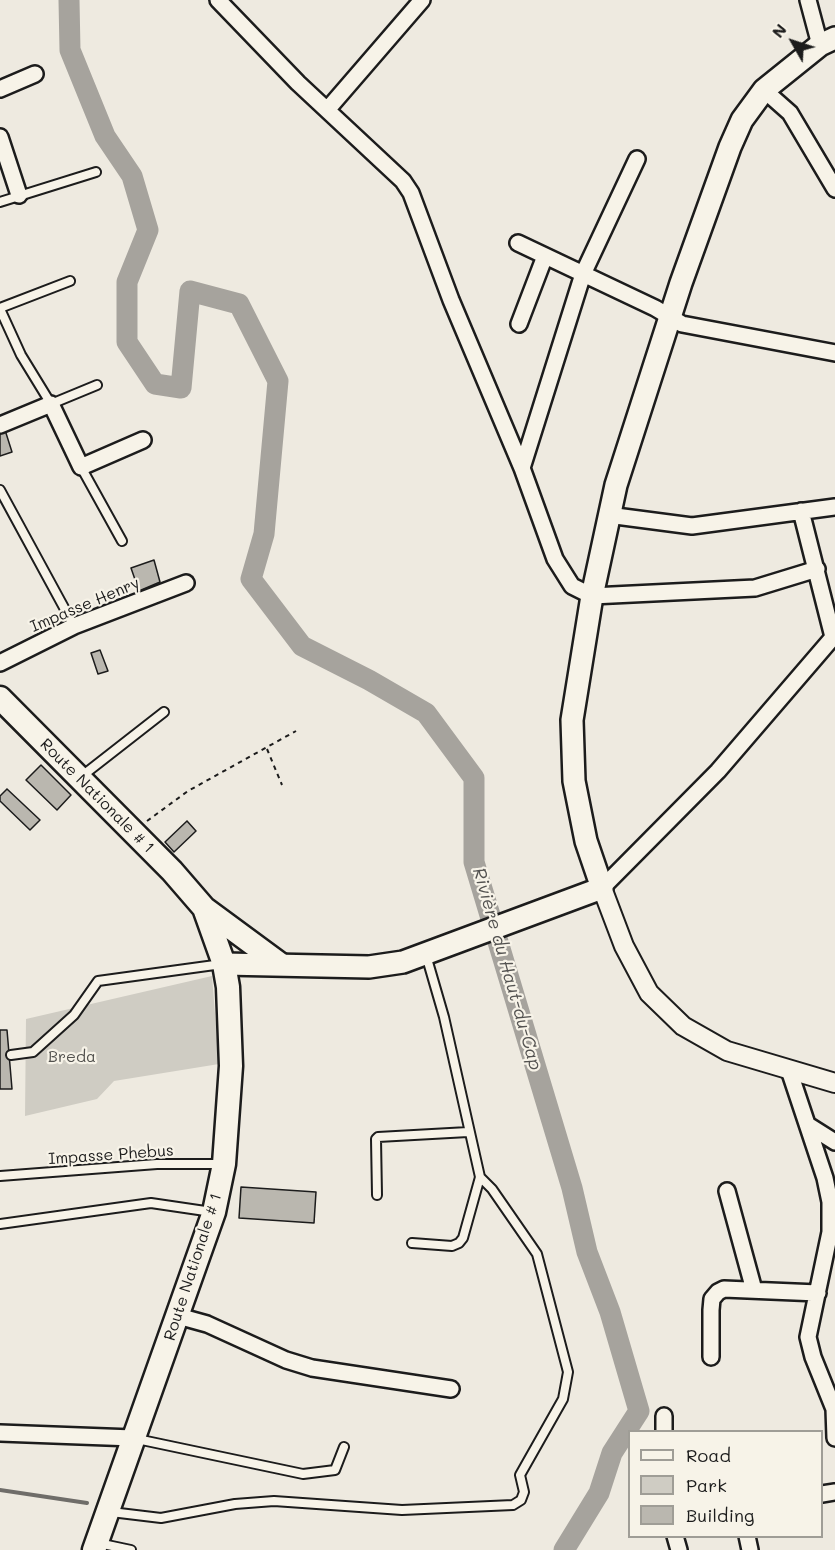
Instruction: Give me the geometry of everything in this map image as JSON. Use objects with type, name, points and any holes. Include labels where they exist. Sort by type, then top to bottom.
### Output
[{"type":"main road","points":[[224,964],[369,968],[404,962],[602,888],[586,841],[574,781],[572,720],[608,515],[681,283],[730,147],[751,105],[764,90],[828,42]]},
{"type":"main road","name":"Route Nationale # 1","points":[[0,698],[132,831],[204,908],[224,964],[228,987],[231,1066],[224,1164],[214,1212],[95,1546]]},
{"type":"main road","points":[[204,908],[280,964]]},
{"type":"street","points":[[218,0],[327,110],[403,181],[411,193],[451,300],[522,468],[559,568],[572,586],[592,596],[756,588],[817,569]]},
{"type":"street","points":[[327,110],[422,0]]},
{"type":"street","points":[[808,0],[828,42]]},
{"type":"street","points":[[0,89],[34,74]]},
{"type":"street","points":[[764,90],[790,113],[835,189]]},
{"type":"street","points":[[0,137],[20,195]]},
{"type":"street","points":[[522,468],[583,274],[637,159]]},
{"type":"street","points":[[518,243],[693,328],[835,353]]},
{"type":"street","points":[[519,324],[545,256]]},
{"type":"street","points":[[0,425],[51,404],[81,467],[143,440]]},
{"type":"street","points":[[608,515],[692,526],[835,507]]},
{"type":"street","points":[[801,511],[834,636],[718,771],[602,888],[624,946],[649,993],[683,1026],[727,1051],[835,1083]]},
{"type":"street","name":"Impasse Henry","points":[[0,663],[74,626],[186,583]]},
{"type":"street","points":[[789,1070],[825,1178],[830,1202],[831,1232],[808,1337],[813,1358],[834,1409],[835,1438]]},
{"type":"street","points":[[808,1125],[835,1142]]},
{"type":"street","points":[[727,1191],[754,1290]]},
{"type":"street","points":[[711,1356],[712,1299],[724,1289],[818,1293]]},
{"type":"street","points":[[178,1316],[207,1324],[286,1360],[312,1368],[451,1389]]},
{"type":"street","points":[[0,1433],[133,1438]]},
{"type":"lane","points":[[0,202],[96,172]]},
{"type":"lane","points":[[70,281],[0,309],[21,355],[51,404],[97,385]]},
{"type":"lane","points":[[81,467],[122,541]]},
{"type":"lane","points":[[0,490],[74,626]]},
{"type":"lane","points":[[79,779],[164,712]]},
{"type":"lane","points":[[107,1511],[161,1518],[235,1504],[274,1500],[402,1510],[513,1504],[521,1500],[524,1492],[520,1475],[531,1460],[562,1399],[568,1372],[537,1254],[492,1189],[480,1177],[468,1132],[444,1017],[434,950]]},
{"type":"lane","points":[[11,1055],[33,1052],[74,1015],[98,981],[224,964]]},
{"type":"lane","points":[[377,1196],[376,1139],[378,1137],[468,1132]]},
{"type":"lane","name":"Impasse Phebus","points":[[0,1176],[157,1164],[224,1164]]},
{"type":"lane","points":[[412,1243],[452,1246],[459,1243],[463,1238],[480,1177]]},
{"type":"lane","points":[[0,1224],[151,1203],[214,1212]]},
{"type":"lane","points":[[133,1438],[303,1474],[335,1470],[344,1447]]},
{"type":"lane","points":[[95,1546],[131,1550]]},
{"type":"path","points":[[132,831],[188,791],[296,731]]},
{"type":"path","points":[[267,749],[282,785]]},
{"type":"green space","name":"Breda","points":[[212,976],[219,1064],[114,1081],[97,1099],[25,1116],[26,1019]]},
{"type":"building","points":[[5,430],[12,452],[0,456],[0,432]]},
{"type":"building","points":[[154,560],[160,582],[139,591],[131,568]]},
{"type":"building","points":[[100,650],[108,671],[98,674],[91,653]]},
{"type":"building","points":[[41,765],[71,795],[57,810],[26,780]]},
{"type":"building","points":[[7,789],[40,820],[30,830],[0,801],[0,796]]},
{"type":"building","points":[[187,821],[196,831],[174,852],[165,842]]},
{"type":"building","points":[[0,1030],[7,1030],[12,1089],[0,1089]]},
{"type":"building","points":[[241,1187],[316,1192],[314,1223],[239,1218]]},
{"type":"waterway","name":"Rivière du Haut-du-Cap","points":[[69,0],[70,50],[105,136],[132,176],[148,230],[127,282],[127,342],[155,384],[181,388],[190,291],[239,304],[278,381],[264,534],[251,579],[302,646],[369,680],[426,713],[474,778],[474,862],[572,1188],[587,1252],[610,1312],[639,1411],[612,1453],[599,1493],[564,1550]]},
{"type":"waterway","points":[[0,1490],[87,1503]]}]
